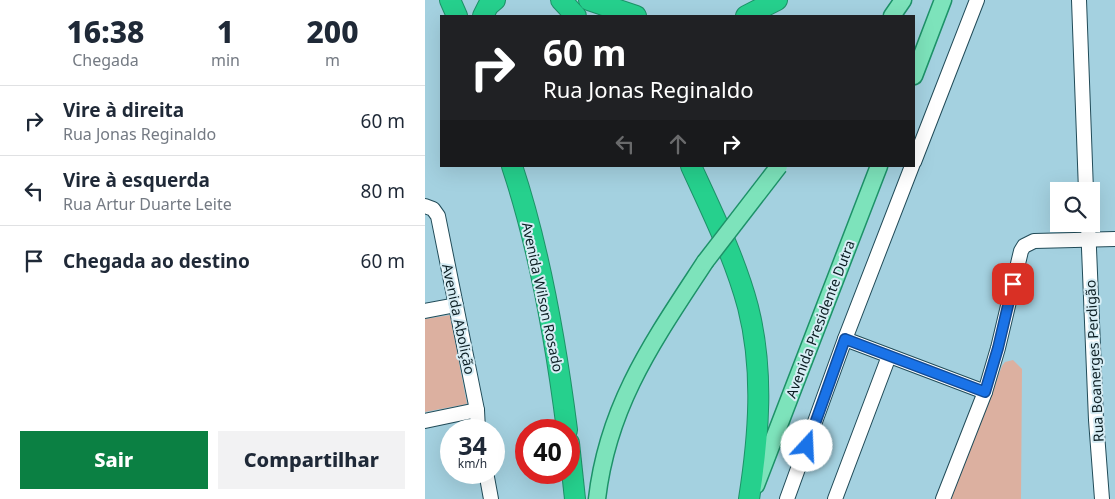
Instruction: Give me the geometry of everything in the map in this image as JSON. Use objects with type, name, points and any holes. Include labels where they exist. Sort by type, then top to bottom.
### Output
[{"type":"highway","points":[[450,0],[457,15]]},
{"type":"highway","points":[[484,15],[488,6],[495,0]]},
{"type":"highway","points":[[561,0],[575,15]]},
{"type":"highway","points":[[589,0],[633,15]]},
{"type":"highway","points":[[748,15],[777,0]]},
{"type":"highway","name":"Avenida Wilson Rosado","points":[[512,167],[542,283],[558,363],[566,419]]},
{"type":"highway","points":[[691,167],[714,214],[748,308],[758,368],[759,414],[750,499]]},
{"type":"main road","points":[[893,15],[903,0]]},
{"type":"main road","points":[[915,73],[943,0]]},
{"type":"main road","points":[[597,499],[599,477],[619,406],[659,333],[705,262],[778,167]]},
{"type":"main road","name":"Avenida Presidente Dutra","points":[[750,499],[879,167]]},
{"type":"street","points":[[915,159],[977,0]]},
{"type":"street","points":[[1079,0],[1086,182]]},
{"type":"street","points":[[787,499],[845,339],[912,167]]},
{"type":"street","name":"Avenida Abolição","points":[[429,207],[438,216],[477,419]]},
{"type":"street","name":"Rua Boanerges Perdigão","points":[[1088,232],[1096,420],[1102,499]]},
{"type":"street","points":[[943,499],[985,392],[998,348],[1021,251],[1024,246],[1034,240],[1115,239]]},
{"type":"street","points":[[425,311],[456,305]]},
{"type":"street","points":[[845,339],[985,392]]},
{"type":"street","points":[[835,499],[889,356]]},
{"type":"street","points":[[425,421],[477,410]]},
{"type":"street","points":[[488,484],[491,499]]},
{"type":"shaded area","points":[[450,315],[467,404],[425,412],[425,319]]},
{"type":"shaded area","points":[[1013,360],[1022,369],[1021,499],[950,499],[1002,366],[1005,362]]},
{"type":"route","points":[[807,446],[845,339],[985,392],[998,348],[1013,284]]}]
